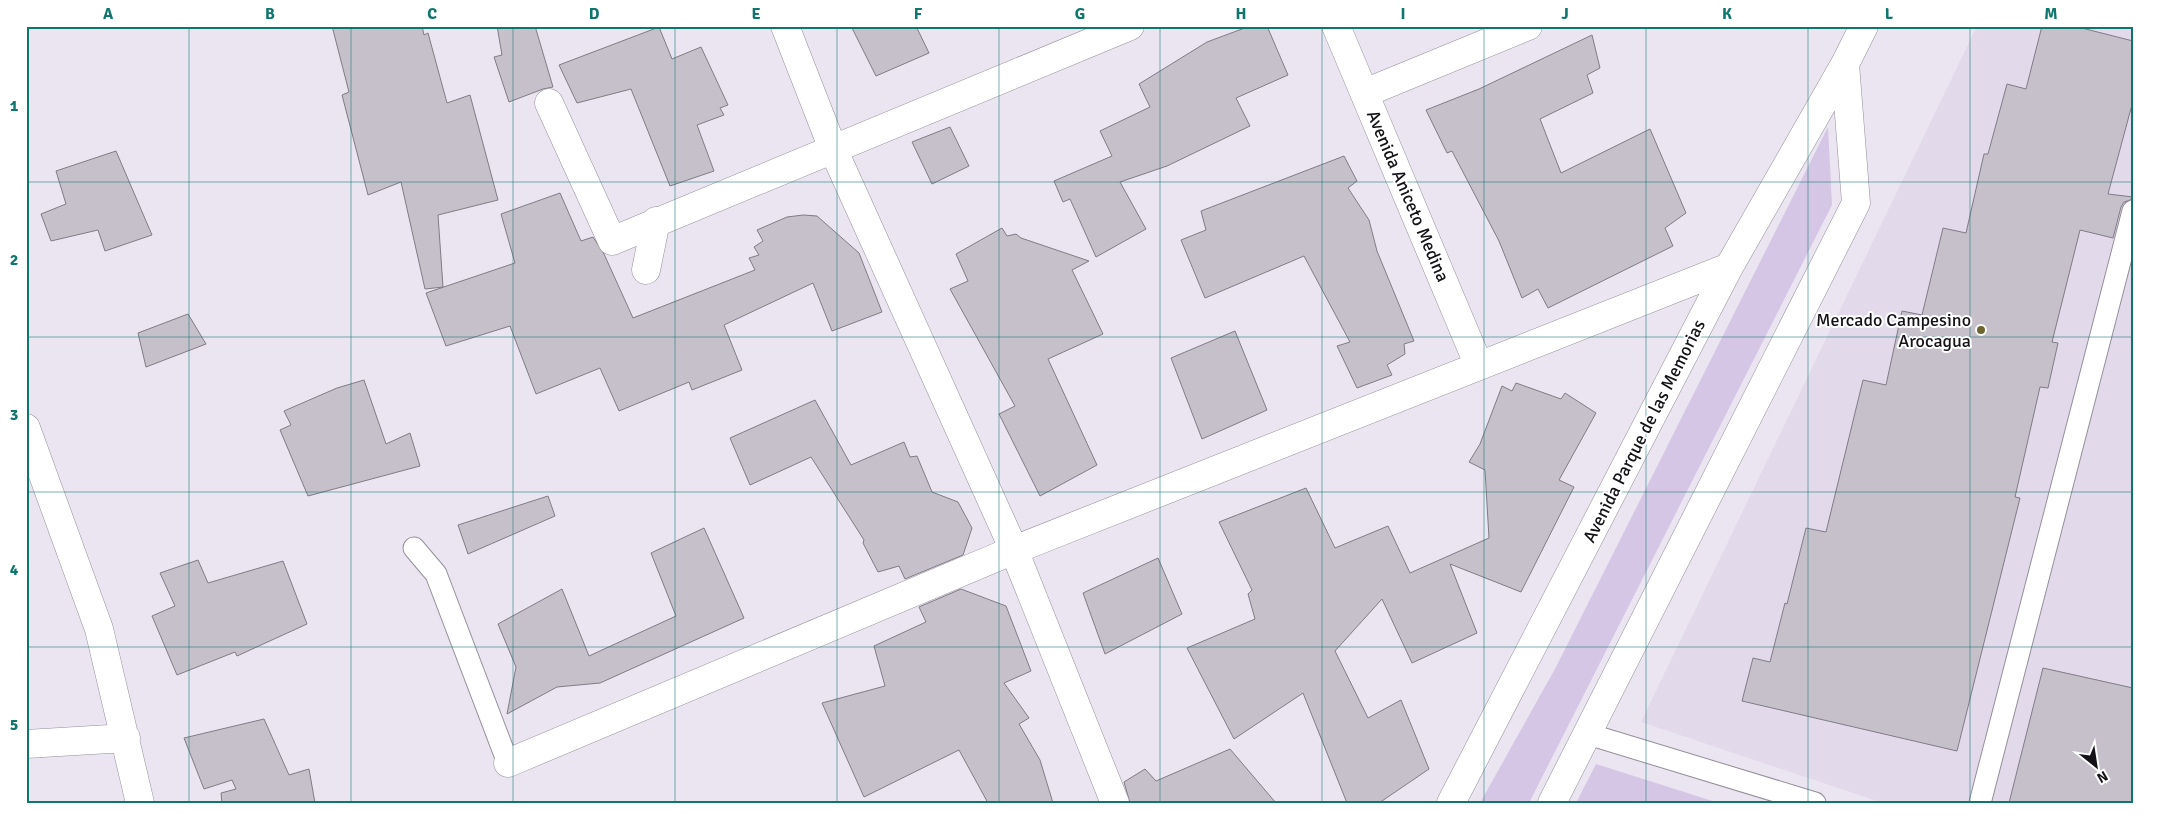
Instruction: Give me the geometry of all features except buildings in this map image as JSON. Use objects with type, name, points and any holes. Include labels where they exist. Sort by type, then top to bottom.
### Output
[{"type":"street","points":[[785,26],[833,149],[1014,550],[1116,803]]},
{"type":"street","points":[[549,103],[612,241],[656,221],[1130,26]]},
{"type":"street","name":"Avenida Aniceto Medina","points":[[1336,26],[1480,366]]},
{"type":"street","points":[[1365,93],[1528,26]]},
{"type":"street","name":"Avenida Parque de las Memorias","points":[[1451,803],[1729,267],[1846,64],[1864,26]]},
{"type":"street","name":"Avenida Parque de las Memorias","points":[[1552,803],[1856,203],[1846,64]]},
{"type":"street","points":[[646,270],[656,221]]},
{"type":"street","points":[[508,762],[1014,550],[1729,267]]},
{"type":"street","points":[[26,428],[99,629],[140,803]]},
{"type":"street","points":[[26,744],[126,738]]},
{"type":"lane","points":[[1980,803],[2133,211]]},
{"type":"lane","points":[[414,548],[436,574],[508,762]]},
{"type":"lane","points":[[1588,734],[1815,803]]},
{"type":"shaded area","name":"Mercado Campesino Arocagua","points":[[1977,26],[2133,26],[2133,803],[1883,803],[1641,722]]},
{"type":"shaded area","points":[[1828,127],[1832,205],[1529,803],[1480,803],[1556,667]]},
{"type":"shaded area","points":[[1596,764],[1719,803],[1576,803]]},
{"type":"place","name":"Mercado Campesino Arocagua","points":[[1981,330]]}]
